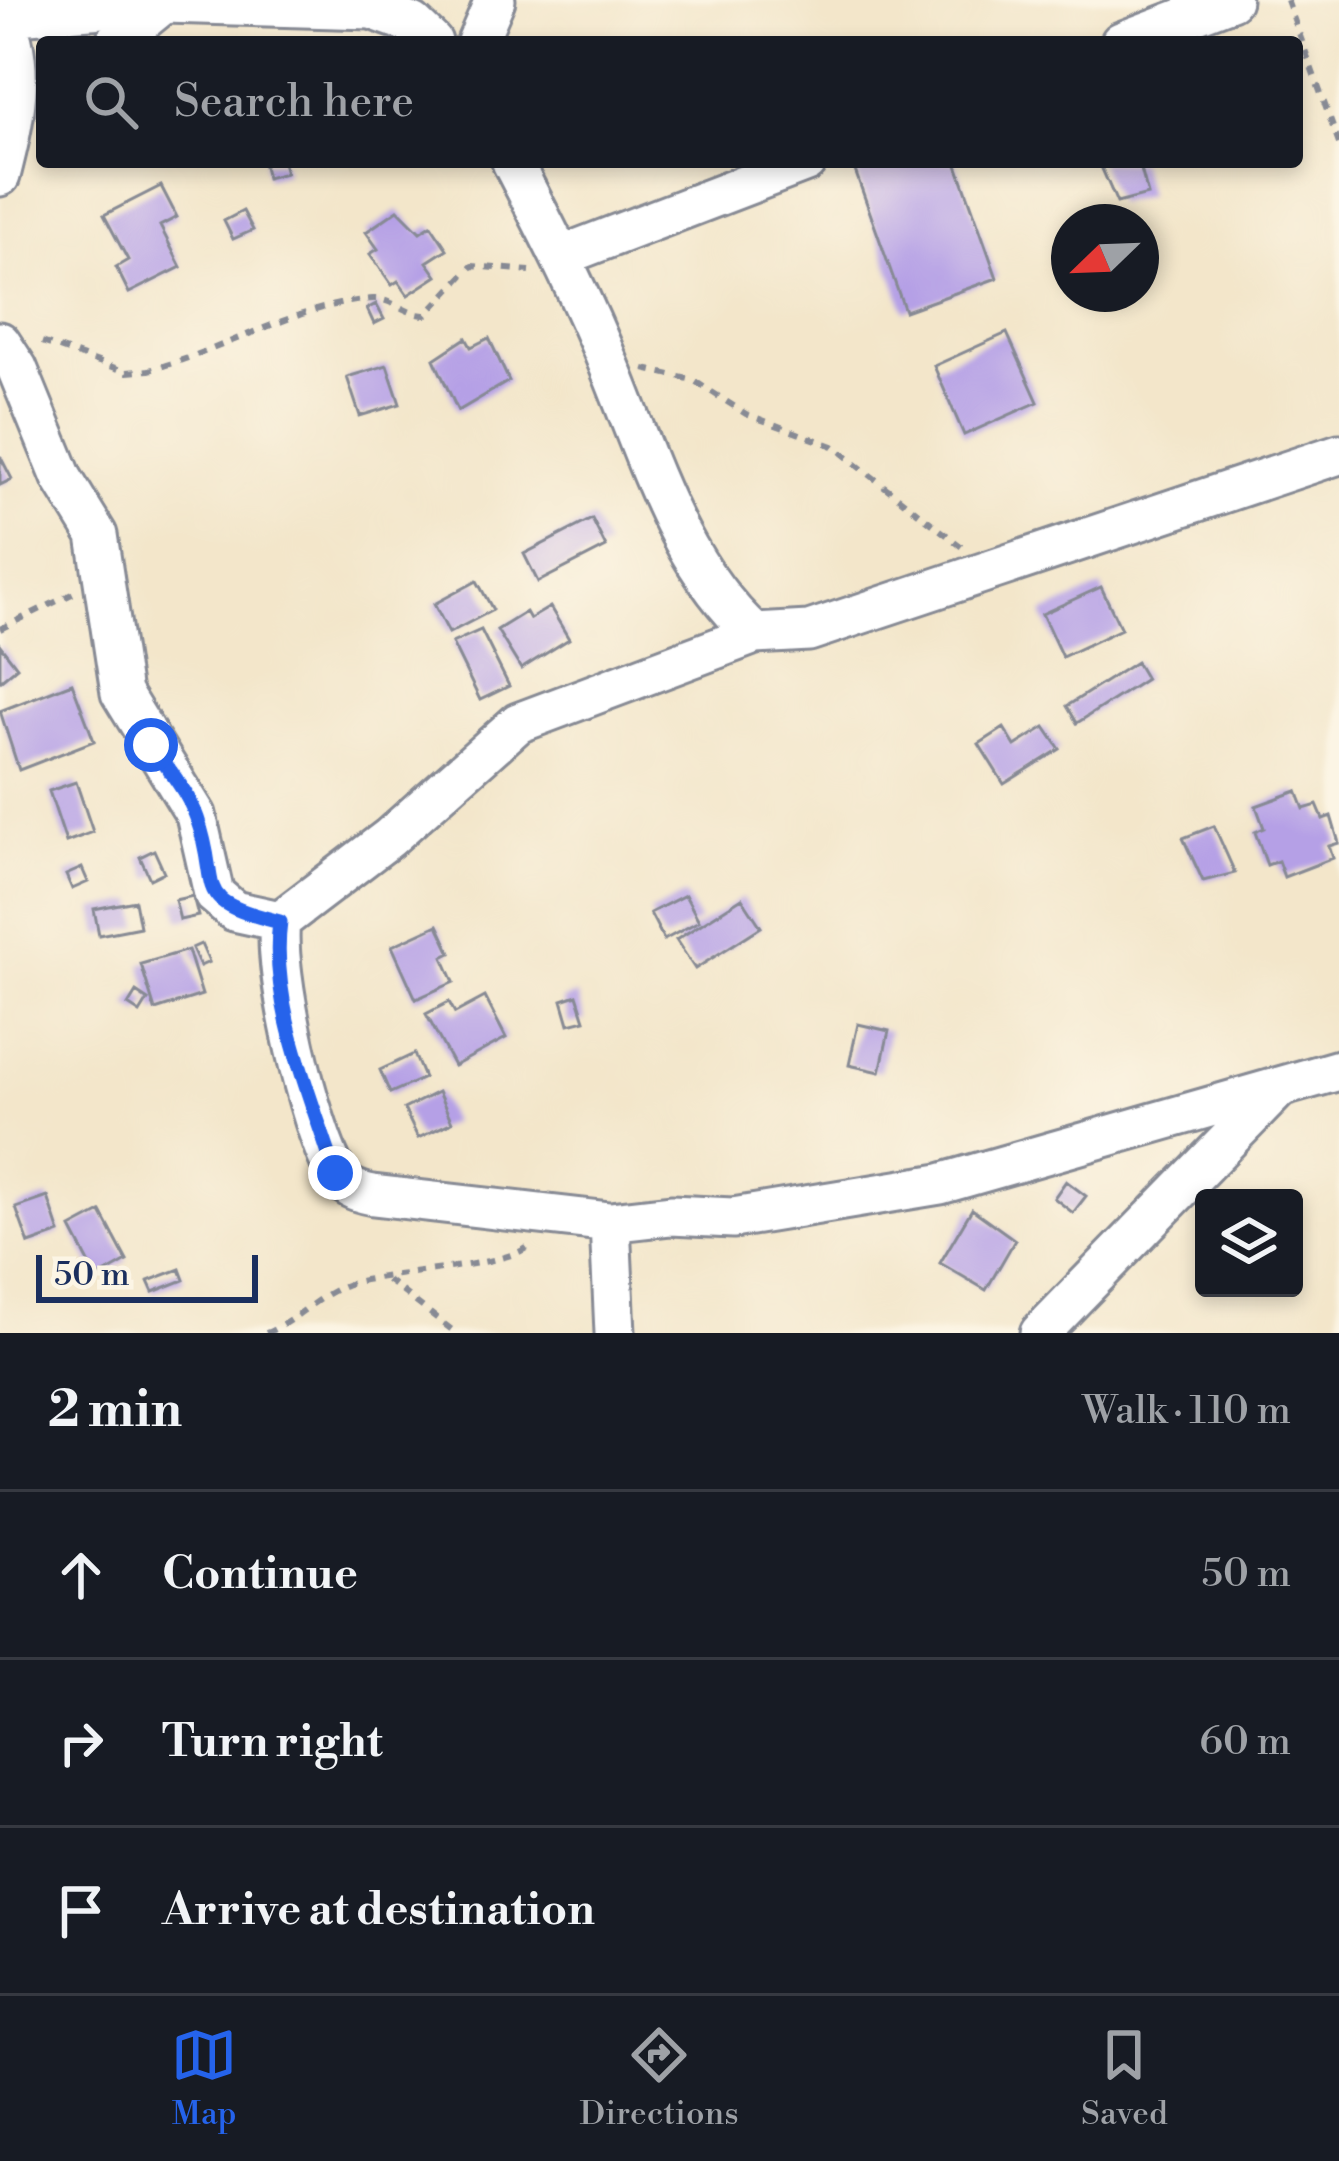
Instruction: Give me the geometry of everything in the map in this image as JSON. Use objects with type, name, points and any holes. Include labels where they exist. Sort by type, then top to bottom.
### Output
[{"type":"street","points":[[480,36],[495,0]]},
{"type":"street","points":[[1136,36],[1231,0]]},
{"type":"street","points":[[123,36],[164,3]]},
{"type":"street","points":[[0,176],[28,112],[2,14],[164,3],[371,9],[413,24],[426,36]]},
{"type":"street","points":[[515,168],[567,270],[680,536],[722,604],[755,634]]},
{"type":"street","points":[[567,270],[793,168]]},
{"type":"street","points":[[11,340],[17,368],[62,478],[97,535],[121,693],[196,814],[214,894],[234,911],[280,922]]},
{"type":"street","points":[[1339,454],[809,631],[755,634],[518,724],[388,838],[280,922],[276,952],[292,1032],[335,1173],[353,1191],[610,1222],[670,1215],[733,1218],[940,1184],[1339,1070]]},
{"type":"street","points":[[1040,1333],[1282,1085]]},
{"type":"street","points":[[610,1222],[615,1333]]},
{"type":"path","points":[[1287,0],[1300,36]]},
{"type":"path","points":[[1303,44],[1339,144]]},
{"type":"path","points":[[11,340],[127,371],[149,370],[326,308],[377,298],[410,315],[426,315],[472,266],[567,270]]},
{"type":"path","points":[[610,367],[675,372],[764,422],[833,446],[993,572]]},
{"type":"path","points":[[0,629],[106,578]]},
{"type":"path","points":[[266,1333],[296,1321],[334,1290],[432,1266],[511,1258],[532,1242]]},
{"type":"path","points":[[384,1278],[456,1333]]},
{"type":"building","points":[[264,168],[285,168],[286,173],[267,178]]},
{"type":"building","points":[[854,168],[958,168],[997,278],[905,311]]},
{"type":"building","points":[[1102,168],[1141,168],[1148,195],[1117,203]]},
{"type":"building","points":[[161,186],[177,217],[160,226],[181,267],[129,293],[116,267],[128,260],[104,215]]},
{"type":"building","points":[[398,210],[420,232],[431,225],[447,249],[427,262],[437,276],[408,295],[398,281],[392,285],[370,254],[378,249],[366,232]]},
{"type":"building","points":[[243,211],[253,230],[233,239],[224,221]]},
{"type":"building","points":[[376,304],[384,319],[374,324],[367,309]]},
{"type":"building","points":[[1007,333],[1038,402],[964,435],[934,366]]},
{"type":"building","points":[[466,338],[471,347],[489,338],[509,381],[458,411],[434,359]]},
{"type":"building","points":[[387,365],[400,404],[360,416],[347,377]]},
{"type":"building","points":[[0,456],[12,479],[0,485]]},
{"type":"building","points":[[592,519],[606,547],[538,582],[524,554]]},
{"type":"building","points":[[477,581],[493,610],[449,633],[434,604]]},
{"type":"building","points":[[1101,587],[1121,629],[1062,657],[1042,614]]},
{"type":"building","points":[[550,607],[569,639],[521,669],[497,630],[526,612],[530,619]]},
{"type":"building","points":[[481,630],[509,686],[480,700],[452,643]]},
{"type":"building","points":[[0,645],[17,667],[0,681]]},
{"type":"building","points":[[1136,662],[1146,679],[1077,723],[1067,706]]},
{"type":"building","points":[[72,683],[94,741],[19,770],[0,711]]},
{"type":"building","points":[[1045,727],[1060,749],[1004,784],[979,744],[1004,728],[1015,746]]},
{"type":"building","points":[[76,782],[93,832],[66,842],[49,791]]},
{"type":"building","points":[[1297,791],[1304,809],[1317,805],[1323,819],[1331,816],[1339,843],[1329,846],[1333,858],[1284,877],[1278,861],[1267,865],[1255,832],[1264,828],[1256,806]]},
{"type":"building","points":[[1214,826],[1235,873],[1203,881],[1183,838]]},
{"type":"building","points":[[154,850],[164,872],[150,879],[140,857]]},
{"type":"building","points":[[82,868],[88,882],[72,889],[66,875]]},
{"type":"building","points":[[685,895],[699,921],[664,940],[650,913]]},
{"type":"building","points":[[193,896],[198,916],[180,920],[175,900]]},
{"type":"building","points":[[742,898],[761,927],[695,969],[676,940]]},
{"type":"building","points":[[135,901],[140,927],[99,935],[94,909]]},
{"type":"building","points":[[438,925],[451,953],[443,957],[454,982],[416,999],[392,946]]},
{"type":"building","points":[[201,944],[209,962],[200,966],[192,948]]},
{"type":"building","points":[[188,950],[202,995],[155,1010],[141,964]]},
{"type":"building","points":[[136,992],[148,1000],[140,1013],[128,1005]]},
{"type":"building","points":[[577,995],[585,1020],[569,1024],[562,1000]]},
{"type":"building","points":[[485,997],[506,1038],[454,1066],[426,1014],[449,1002],[455,1013]]},
{"type":"building","points":[[858,1024],[889,1031],[880,1072],[849,1065]]},
{"type":"building","points":[[414,1054],[424,1078],[390,1093],[380,1070]]},
{"type":"building","points":[[438,1092],[452,1122],[418,1138],[404,1109]]},
{"type":"building","points":[[1066,1181],[1086,1196],[1073,1213],[1054,1198]]},
{"type":"building","points":[[48,1197],[60,1233],[29,1244],[16,1208]]},
{"type":"building","points":[[972,1209],[1015,1240],[986,1290],[940,1263]]},
{"type":"building","points":[[101,1212],[127,1261],[97,1278],[71,1228]]},
{"type":"building","points":[[180,1269],[184,1280],[153,1292],[148,1281]]},
{"type":"route","points":[[151,745],[196,814],[214,894],[234,911],[280,922],[276,952],[292,1032],[335,1173]]}]
